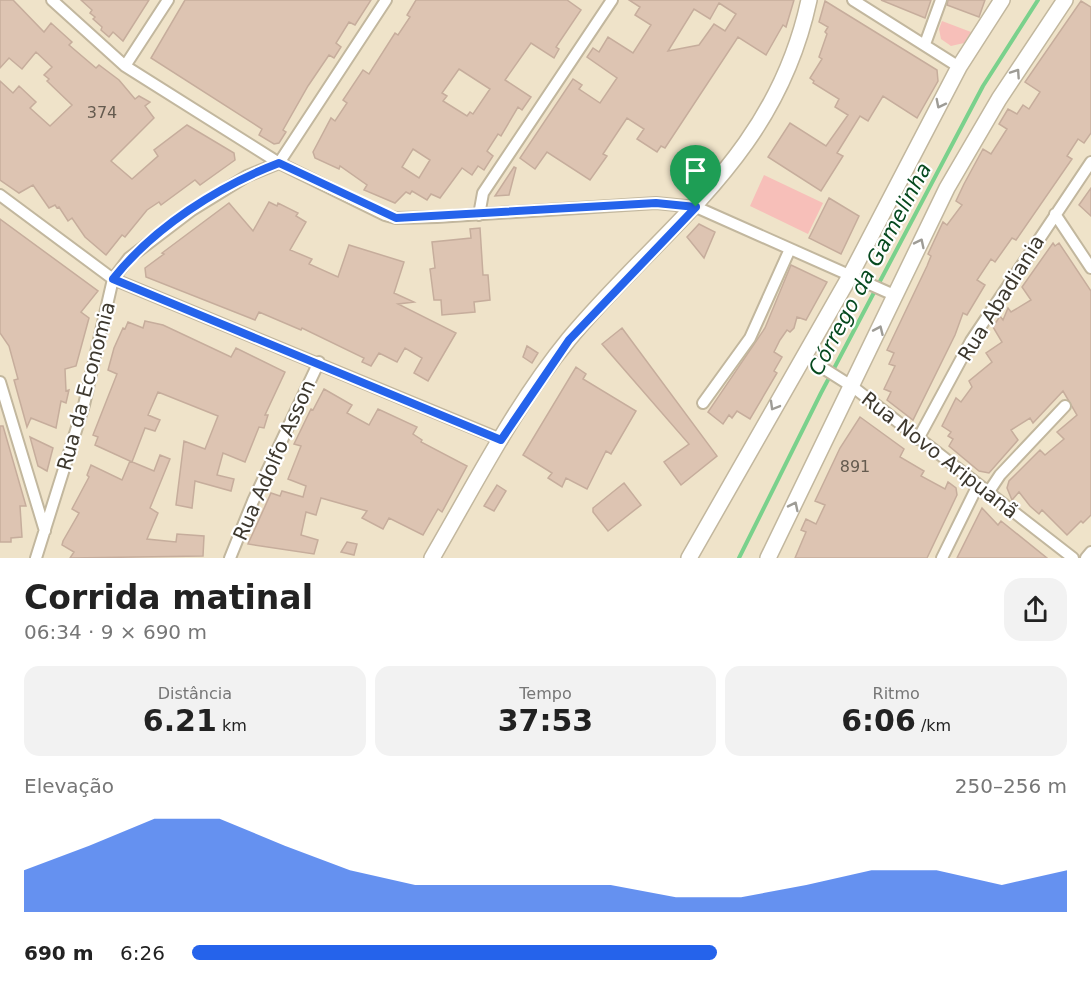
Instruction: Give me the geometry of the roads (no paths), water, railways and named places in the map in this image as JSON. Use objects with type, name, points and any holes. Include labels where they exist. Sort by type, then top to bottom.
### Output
[{"type":"main road","points":[[432,558],[501,440],[569,340],[696,207],[756,130],[771,107],[797,49],[809,0]]},
{"type":"main road","points":[[689,558],[850,276],[959,67],[1002,0]]},
{"type":"main road","points":[[768,558],[853,387],[890,293],[952,178],[999,99],[1065,0]]},
{"type":"street","points":[[52,0],[125,66],[279,163],[396,218],[479,215],[646,203],[696,207],[890,293]]},
{"type":"street","points":[[125,66],[168,0]]},
{"type":"street","points":[[279,163],[386,0]]},
{"type":"street","points":[[479,215],[483,193],[612,0]]},
{"type":"street","points":[[853,0],[959,67]]},
{"type":"street","points":[[925,45],[941,0]]},
{"type":"street","name":"Rua Abadiania","points":[[918,440],[971,341],[1091,162]]},
{"type":"street","name":"Rua da Economia","points":[[36,558],[84,405],[113,279],[129,258],[192,210],[247,176],[279,163]]},
{"type":"street","points":[[0,195],[113,279],[319,362],[501,440]]},
{"type":"street","points":[[1055,214],[1091,268]]},
{"type":"street","points":[[703,404],[750,338],[790,249]]},
{"type":"street","name":"Rua Novo Aripuanã","points":[[804,356],[853,387],[918,440],[1073,558]]},
{"type":"street","name":"Rua Adolfo Asson","points":[[230,558],[253,501],[319,362]]},
{"type":"street","points":[[0,381],[45,531]]},
{"type":"street","points":[[988,493],[1000,475],[1065,406]]},
{"type":"street","points":[[942,558],[978,485]]},
{"type":"street","points":[[1086,558],[1091,552]]},
{"type":"waterway","name":"Córrego da Gamelinha","points":[[739,558],[821,393],[983,86],[1038,0]]}]
